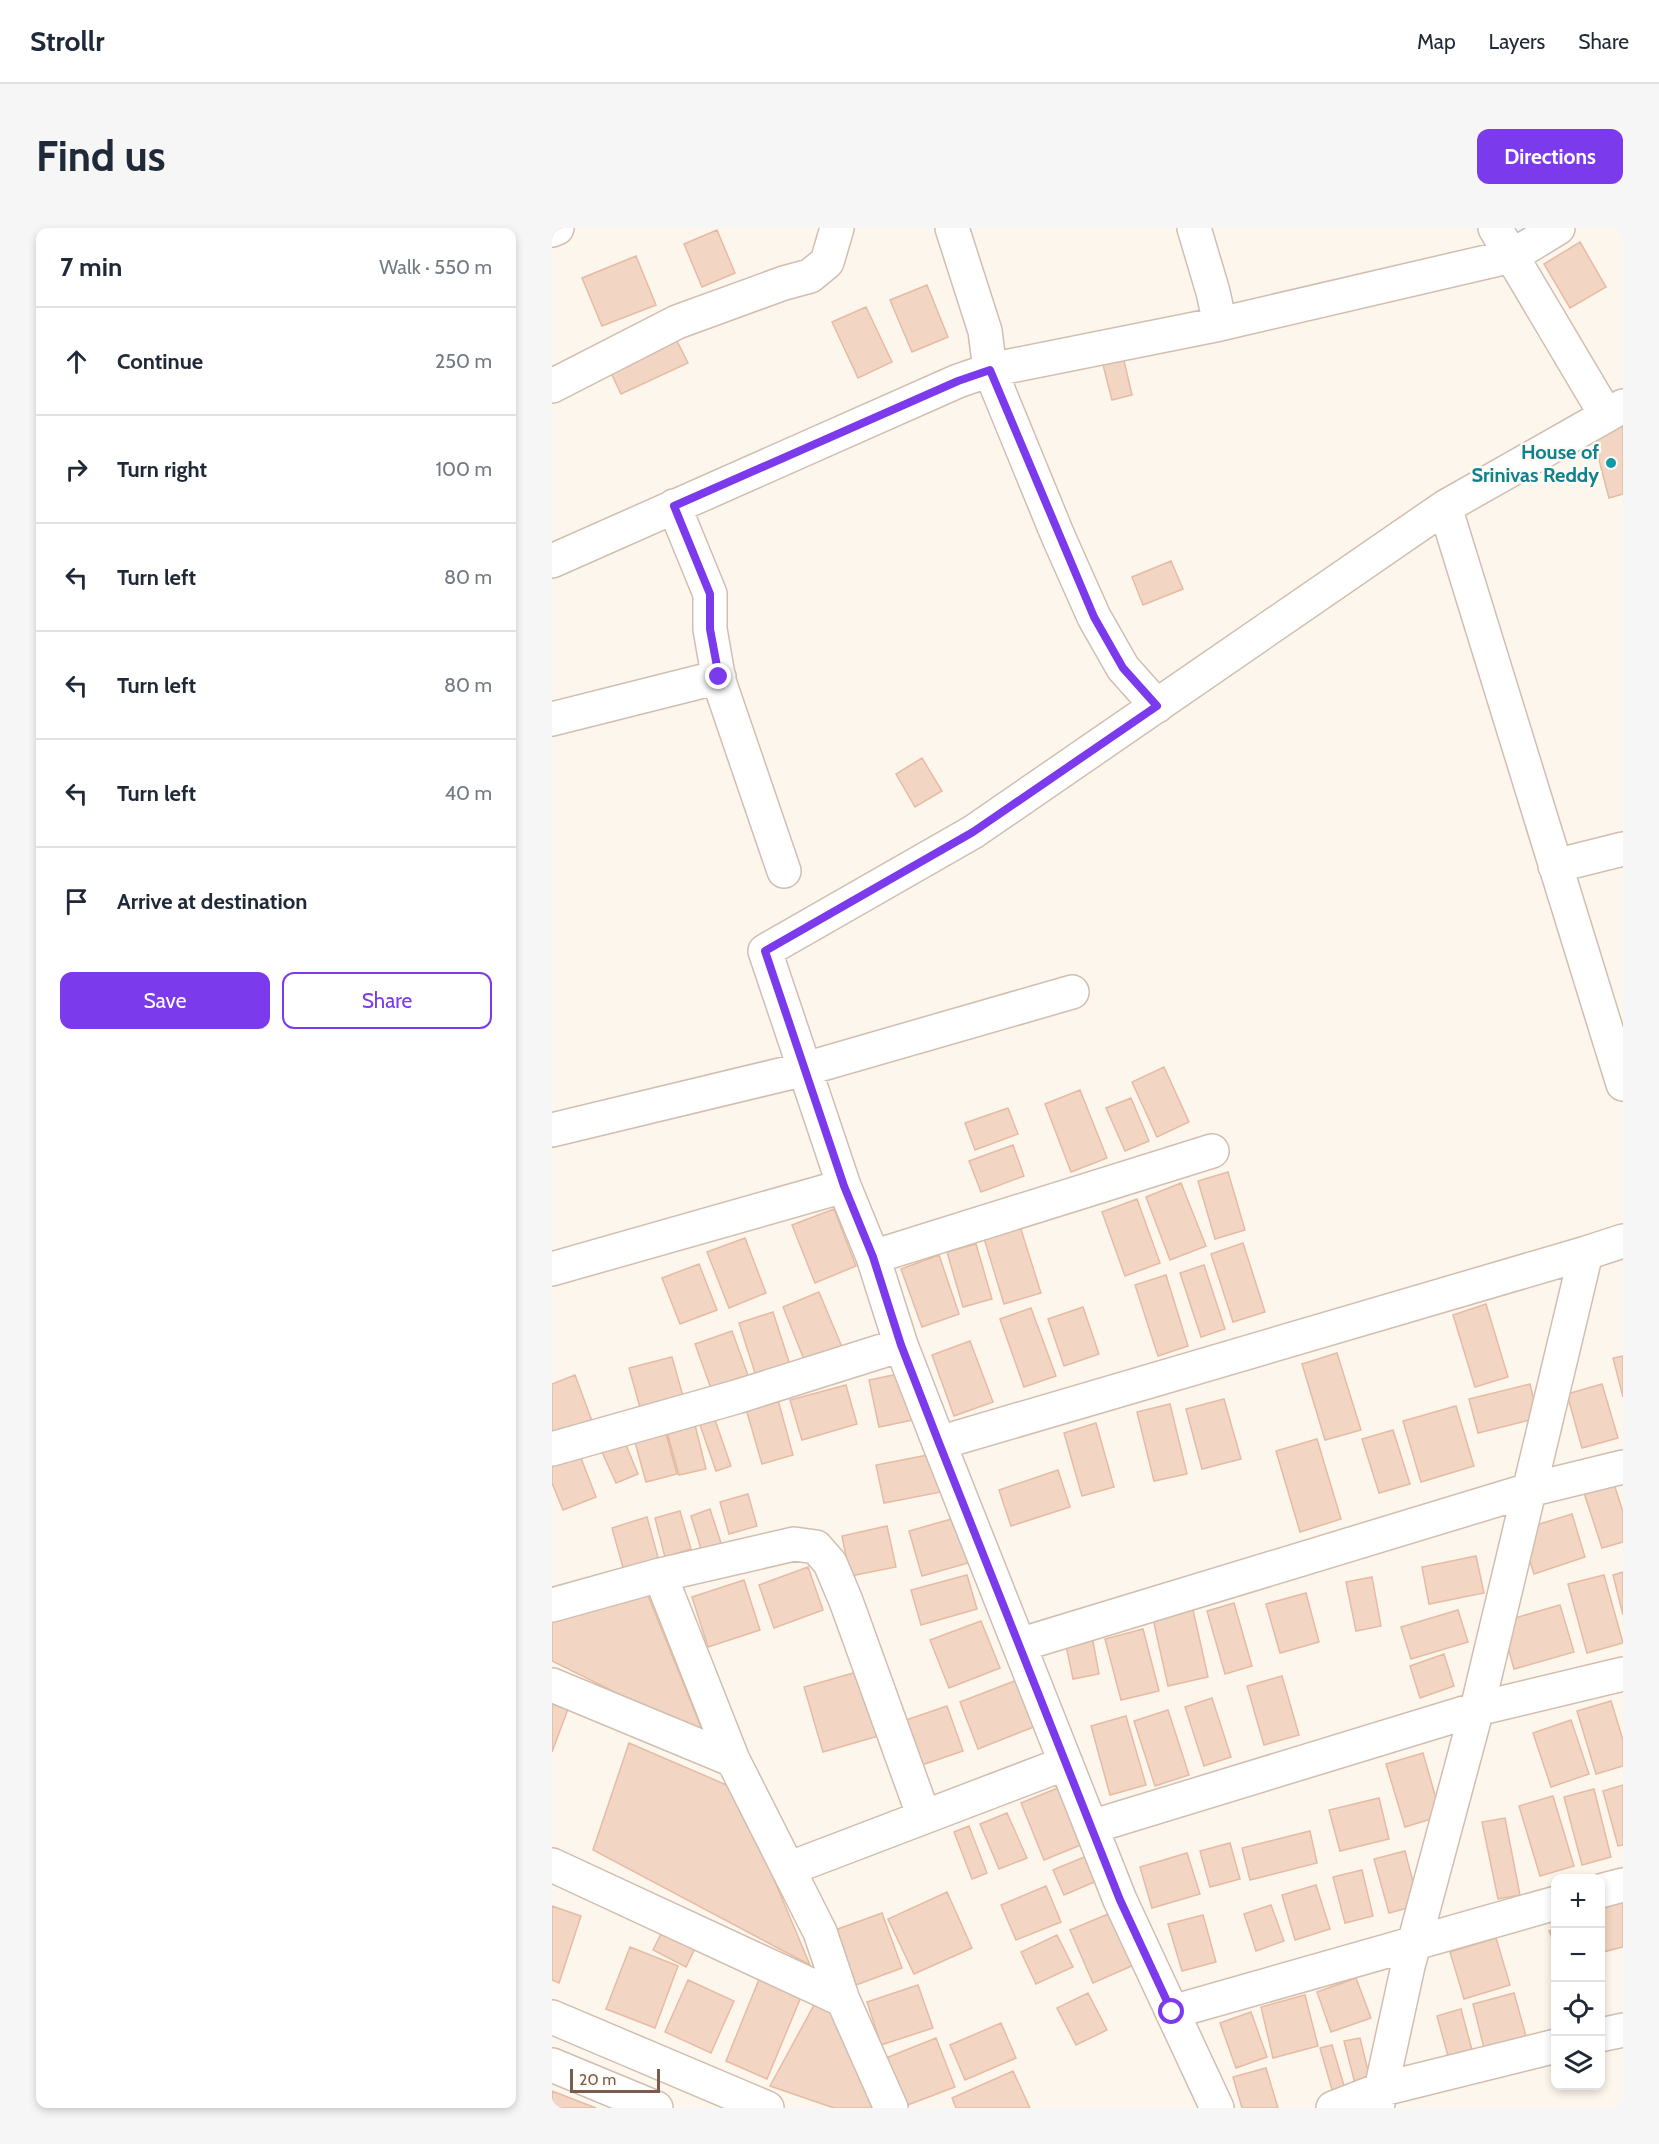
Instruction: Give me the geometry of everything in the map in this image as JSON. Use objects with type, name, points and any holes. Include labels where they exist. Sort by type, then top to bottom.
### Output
[{"type":"street","points":[[552,230],[557,228]]},
{"type":"street","points":[[552,386],[677,322],[784,283],[810,276],[826,262],[837,228]]},
{"type":"street","points":[[952,228],[985,331],[990,370],[1094,617],[1123,668],[1157,706]]},
{"type":"street","points":[[1194,228],[1214,292],[1220,324]]},
{"type":"street","points":[[1217,2108],[1120,1900],[939,1443],[901,1345],[873,1257],[844,1186],[765,951],[973,832],[1445,507],[1614,411],[1495,228]]},
{"type":"street","points":[[552,561],[958,381],[990,370],[1220,324],[1512,256],[1558,228]]},
{"type":"street","points":[[674,506],[710,594],[710,629],[719,677],[783,871]]},
{"type":"street","points":[[1445,507],[1623,1084]]},
{"type":"street","points":[[552,719],[719,677]]},
{"type":"street","points":[[1555,866],[1623,849]]},
{"type":"street","points":[[552,1130],[805,1069],[1072,992]]},
{"type":"street","points":[[873,1257],[1212,1151]]},
{"type":"street","points":[[552,1269],[844,1186]]},
{"type":"street","points":[[939,1443],[1623,1241]]},
{"type":"street","points":[[1378,2099],[1415,1942],[1477,1709],[1586,1253]]},
{"type":"street","points":[[552,1449],[736,1397],[901,1345]]},
{"type":"street","points":[[1019,1645],[1529,1490],[1623,1467]]},
{"type":"street","points":[[552,1605],[660,1575],[794,1544],[816,1547],[830,1563],[846,1601],[924,1817]]},
{"type":"street","points":[[660,1575],[733,1760],[820,1932],[843,2000],[891,2108]]},
{"type":"street","points":[[1091,1827],[1477,1709],[1623,1674]]},
{"type":"street","points":[[552,1685],[733,1760]]},
{"type":"street","points":[[788,1869],[1066,1763]]},
{"type":"street","points":[[552,1865],[843,2000]]},
{"type":"street","points":[[1605,1890],[1623,1885]]},
{"type":"street","points":[[1172,2012],[1551,1904]]},
{"type":"street","points":[[552,2017],[767,2108]]},
{"type":"street","points":[[1605,2034],[1623,2030]]},
{"type":"street","points":[[620,2101],[625,2047]]},
{"type":"street","points":[[1333,2108],[1378,2099],[1551,2047]]},
{"type":"street","points":[[552,2065],[620,2101],[656,2108]]},
{"type":"building","points":[[717,230],[735,273],[702,287],[684,244]]},
{"type":"building","points":[[1580,242],[1606,287],[1570,308],[1544,264]]},
{"type":"building","points":[[636,256],[656,305],[602,326],[582,278]]},
{"type":"building","points":[[927,285],[948,337],[912,352],[890,300]]},
{"type":"building","points":[[866,307],[892,362],[858,378],[832,322]]},
{"type":"building","points":[[671,329],[688,363],[621,394],[605,360]]},
{"type":"building","points":[[1122,352],[1132,395],[1112,400],[1101,357]]},
{"type":"building","name":"House of Srinivas Reddy","points":[[1623,425],[1623,494],[1609,498],[1592,433]]},
{"type":"building","points":[[1171,561],[1183,589],[1143,605],[1132,577]]},
{"type":"building","points":[[922,758],[942,791],[915,807],[896,774]]},
{"type":"building","points":[[1164,1067],[1189,1122],[1157,1137],[1132,1082]]},
{"type":"building","points":[[1080,1090],[1107,1158],[1071,1172],[1045,1104]]},
{"type":"building","points":[[1131,1098],[1149,1141],[1125,1151],[1106,1108]]},
{"type":"building","points":[[1008,1108],[1018,1134],[975,1150],[965,1123]]},
{"type":"building","points":[[1013,1145],[1024,1176],[981,1192],[969,1161]]},
{"type":"building","points":[[1228,1172],[1245,1230],[1215,1239],[1198,1181]]},
{"type":"building","points":[[1181,1183],[1206,1246],[1170,1260],[1146,1197]]},
{"type":"building","points":[[1137,1199],[1160,1263],[1125,1276],[1102,1212]]},
{"type":"building","points":[[834,1209],[856,1266],[815,1283],[792,1225]]},
{"type":"building","points":[[1019,1223],[1041,1293],[1004,1304],[983,1235]]},
{"type":"building","points":[[745,1238],[766,1293],[729,1308],[707,1252]]},
{"type":"building","points":[[1243,1243],[1265,1312],[1233,1322],[1211,1254]]},
{"type":"building","points":[[976,1244],[992,1299],[963,1307],[947,1252]]},
{"type":"building","points":[[939,1255],[959,1314],[922,1327],[901,1269]]},
{"type":"building","points":[[699,1264],[717,1310],[680,1324],[662,1278]]},
{"type":"building","points":[[1204,1265],[1225,1329],[1201,1337],[1180,1273]]},
{"type":"building","points":[[1166,1275],[1188,1346],[1158,1356],[1135,1285]]},
{"type":"building","points":[[819,1292],[842,1347],[805,1362],[783,1307]]},
{"type":"building","points":[[1486,1304],[1508,1377],[1475,1387],[1453,1315]]},
{"type":"building","points":[[1083,1307],[1099,1354],[1064,1366],[1048,1319]]},
{"type":"building","points":[[1031,1308],[1056,1376],[1024,1387],[1000,1319]]},
{"type":"building","points":[[773,1312],[790,1365],[756,1376],[739,1323]]},
{"type":"building","points":[[732,1331],[749,1378],[712,1391],[695,1344]]},
{"type":"building","points":[[970,1341],[993,1402],[954,1416],[932,1355]]},
{"type":"building","points":[[1337,1353],[1361,1430],[1325,1440],[1302,1364]]},
{"type":"building","points":[[1623,1356],[1623,1397],[1613,1358]]},
{"type":"building","points":[[672,1357],[684,1400],[641,1411],[629,1368]]},
{"type":"building","points":[[908,1372],[918,1419],[879,1427],[869,1380]]},
{"type":"building","points":[[575,1375],[592,1421],[552,1436],[552,1384]]},
{"type":"building","points":[[1530,1384],[1538,1418],[1478,1433],[1469,1399]]},
{"type":"building","points":[[1602,1384],[1618,1438],[1582,1448],[1567,1394]]},
{"type":"building","points":[[846,1385],[857,1424],[802,1440],[790,1400]]},
{"type":"building","points":[[1224,1399],[1241,1459],[1202,1469],[1186,1409]]},
{"type":"building","points":[[778,1400],[793,1455],[762,1464],[746,1409]]},
{"type":"building","points":[[1170,1404],[1187,1474],[1154,1481],[1137,1412]]},
{"type":"building","points":[[1456,1406],[1474,1466],[1421,1482],[1403,1421]]},
{"type":"building","points":[[714,1417],[731,1466],[716,1471],[699,1422]]},
{"type":"building","points":[[1096,1423],[1114,1487],[1082,1496],[1064,1433]]},
{"type":"building","points":[[695,1425],[706,1469],[679,1475],[667,1432]]},
{"type":"building","points":[[1393,1430],[1410,1484],[1379,1493],[1362,1439]]},
{"type":"building","points":[[666,1434],[677,1474],[646,1482],[635,1442]]},
{"type":"building","points":[[1317,1439],[1341,1519],[1300,1532],[1276,1451]]},
{"type":"building","points":[[624,1440],[638,1474],[616,1483],[601,1450]]},
{"type":"building","points":[[579,1453],[596,1497],[563,1510],[552,1483],[552,1463]]},
{"type":"building","points":[[933,1454],[941,1492],[884,1503],[876,1465]]},
{"type":"building","points":[[1058,1470],[1070,1507],[1011,1526],[999,1490]]},
{"type":"building","points":[[1614,1484],[1623,1512],[1623,1542],[1602,1548],[1584,1493]]},
{"type":"building","points":[[748,1494],[757,1526],[729,1534],[720,1502]]},
{"type":"building","points":[[710,1509],[722,1546],[702,1552],[691,1516]]},
{"type":"building","points":[[680,1511],[691,1549],[665,1557],[655,1518]]},
{"type":"building","points":[[1572,1514],[1585,1557],[1534,1574],[1520,1530]]},
{"type":"building","points":[[647,1517],[659,1561],[624,1571],[612,1528]]},
{"type":"building","points":[[955,1518],[968,1563],[922,1576],[909,1531]]},
{"type":"building","points":[[887,1526],[896,1567],[850,1576],[842,1536]]},
{"type":"building","points":[[1476,1556],[1484,1593],[1429,1604],[1422,1567]]},
{"type":"building","points":[[808,1567],[823,1610],[774,1628],[759,1585]]},
{"type":"building","points":[[1623,1572],[1623,1615],[1613,1575]]},
{"type":"building","points":[[967,1575],[977,1609],[921,1625],[911,1590]]},
{"type":"building","points":[[1604,1575],[1623,1643],[1587,1653],[1568,1584]]},
{"type":"building","points":[[1372,1577],[1381,1626],[1356,1631],[1346,1582]]},
{"type":"building","points":[[744,1580],[760,1630],[708,1647],[692,1597]]},
{"type":"building","points":[[645,1588],[705,1737],[552,1661],[552,1617]]},
{"type":"building","points":[[1306,1593],[1319,1642],[1280,1653],[1266,1604]]},
{"type":"building","points":[[1234,1603],[1252,1666],[1225,1674],[1207,1611]]},
{"type":"building","points":[[1560,1605],[1574,1652],[1514,1669],[1501,1622]]},
{"type":"building","points":[[1193,1610],[1208,1677],[1168,1686],[1153,1619]]},
{"type":"building","points":[[1458,1610],[1468,1642],[1411,1659],[1401,1627]]},
{"type":"building","points":[[981,1621],[1000,1668],[949,1688],[930,1640]]},
{"type":"building","points":[[1143,1629],[1159,1691],[1121,1700],[1105,1639]]},
{"type":"building","points":[[1091,1631],[1099,1674],[1073,1679],[1064,1636]]},
{"type":"building","points":[[1444,1654],[1454,1686],[1420,1698],[1410,1666]]},
{"type":"building","points":[[864,1670],[882,1735],[823,1752],[804,1687]]},
{"type":"building","points":[[1282,1676],[1299,1735],[1264,1745],[1247,1686]]},
{"type":"building","points":[[1017,1680],[1036,1726],[978,1749],[960,1702]]},
{"type":"building","points":[[1212,1698],[1231,1757],[1204,1766],[1185,1707]]},
{"type":"building","points":[[1611,1701],[1623,1740],[1623,1766],[1596,1774],[1577,1711]]},
{"type":"building","points":[[552,1703],[568,1709],[552,1752]]},
{"type":"building","points":[[947,1706],[963,1751],[919,1766],[903,1721]]},
{"type":"building","points":[[1168,1710],[1189,1775],[1155,1786],[1134,1721]]},
{"type":"building","points":[[1126,1716],[1146,1785],[1110,1795],[1091,1726]]},
{"type":"building","points":[[1571,1720],[1589,1774],[1551,1787],[1533,1733]]},
{"type":"building","points":[[629,1743],[736,1789],[810,1965],[593,1850]]},
{"type":"building","points":[[1423,1753],[1441,1816],[1405,1827],[1386,1764]]},
{"type":"building","points":[[1623,1785],[1623,1845],[1618,1846],[1603,1791]]},
{"type":"building","points":[[1060,1787],[1083,1844],[1044,1860],[1021,1803]]},
{"type":"building","points":[[1594,1789],[1611,1857],[1582,1865],[1564,1797]]},
{"type":"building","points":[[1553,1796],[1574,1866],[1540,1876],[1519,1806]]},
{"type":"building","points":[[1379,1798],[1389,1839],[1340,1851],[1329,1810]]},
{"type":"building","points":[[1007,1813],[1027,1858],[999,1869],[980,1824]]},
{"type":"building","points":[[1505,1818],[1520,1895],[1498,1899],[1482,1822]]},
{"type":"building","points":[[969,1826],[987,1873],[972,1879],[954,1832]]},
{"type":"building","points":[[1310,1831],[1317,1863],[1250,1880],[1242,1848]]},
{"type":"building","points":[[1230,1843],[1240,1879],[1210,1887],[1200,1851]]},
{"type":"building","points":[[1405,1851],[1419,1905],[1389,1913],[1374,1859]]},
{"type":"building","points":[[1187,1853],[1200,1894],[1152,1908],[1140,1867]]},
{"type":"building","points":[[1089,1855],[1099,1880],[1064,1895],[1053,1870]]},
{"type":"building","points":[[1362,1870],[1373,1916],[1345,1923],[1333,1877]]},
{"type":"building","points":[[1316,1885],[1330,1929],[1295,1940],[1282,1895]]},
{"type":"building","points":[[1046,1886],[1061,1922],[1016,1940],[1001,1905]]},
{"type":"building","points":[[947,1892],[972,1948],[914,1974],[888,1919]]},
{"type":"building","points":[[1623,1902],[1623,1947],[1605,1952],[1605,1928],[1605,1907]]},
{"type":"building","points":[[1271,1905],[1284,1941],[1256,1951],[1244,1914]]},
{"type":"building","points":[[552,1906],[581,1916],[559,1983],[552,1980]]},
{"type":"building","points":[[1113,1912],[1136,1964],[1093,1983],[1070,1930]]},
{"type":"building","points":[[882,1913],[902,1968],[856,1985],[835,1930]]},
{"type":"building","points":[[1203,1915],[1216,1962],[1182,1971],[1168,1924]]},
{"type":"building","points":[[669,1918],[702,1934],[686,1967],[653,1950]]},
{"type":"building","points":[[1057,1935],[1073,1967],[1036,1984],[1021,1952]]},
{"type":"building","points":[[1496,1938],[1510,1985],[1464,1999],[1450,1952]]},
{"type":"building","points":[[630,1947],[678,1966],[655,2028],[606,2009]]},
{"type":"building","points":[[764,1967],[806,1985],[767,2079],[726,2061]]},
{"type":"building","points":[[1356,1978],[1371,2018],[1331,2032],[1317,1992]]},
{"type":"building","points":[[688,1980],[734,2001],[711,2053],[665,2032]]},
{"type":"building","points":[[826,1983],[879,2108],[834,2108],[770,2086]]},
{"type":"building","points":[[918,1985],[933,2028],[881,2045],[867,2002]]},
{"type":"building","points":[[1088,1993],[1107,2030],[1076,2045],[1057,2008]]},
{"type":"building","points":[[1514,1993],[1526,2036],[1484,2048],[1473,2004]]},
{"type":"building","points":[[1305,1995],[1318,2046],[1273,2058],[1261,2007]]},
{"type":"building","points":[[1461,2009],[1472,2050],[1448,2056],[1437,2016]]},
{"type":"building","points":[[1251,2012],[1267,2057],[1236,2068],[1220,2023]]},
{"type":"building","points":[[1001,2023],[1016,2058],[965,2080],[950,2045]]},
{"type":"building","points":[[936,2038],[955,2087],[905,2106],[886,2058]]},
{"type":"building","points":[[1360,2038],[1372,2087],[1357,2091],[1344,2041]]},
{"type":"building","points":[[1332,2045],[1345,2089],[1333,2093],[1320,2048]]},
{"type":"building","points":[[1266,2068],[1278,2108],[1242,2108],[1233,2077]]},
{"type":"building","points":[[1013,2071],[1030,2108],[956,2108],[952,2098]]},
{"type":"building","points":[[552,2091],[596,2108],[552,2108]]},
{"type":"place","name":"House of Srinivas Reddy","points":[[1611,463]]},
{"type":"route","points":[[719,677],[710,629],[710,594],[674,506],[958,381],[990,370],[1094,617],[1123,668],[1157,706],[973,832],[765,951],[844,1186],[873,1257],[901,1345],[1120,1900],[1172,2012]]}]
